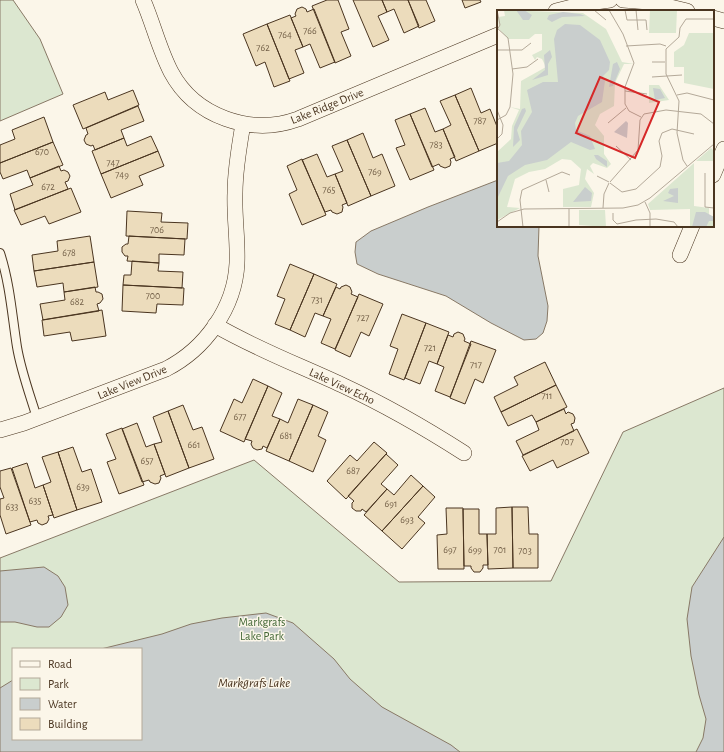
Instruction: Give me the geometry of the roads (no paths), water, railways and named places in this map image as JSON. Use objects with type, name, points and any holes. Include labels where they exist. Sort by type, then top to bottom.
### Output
[{"type":"street","name":"Lake Ridge Drive","points":[[143,0],[168,65],[181,87],[198,103],[212,112],[243,124],[270,125],[292,121],[497,35]]},
{"type":"street","points":[[560,10],[578,5],[610,0]]},
{"type":"street","points":[[623,0],[649,2],[683,10]]},
{"type":"street","points":[[714,18],[724,21]]},
{"type":"street","name":"Lake View Drive","points":[[0,430],[37,418],[166,369],[187,356],[204,339],[215,325],[228,302],[235,279],[237,265],[234,193],[243,124]]},
{"type":"street","points":[[714,173],[724,149]]},
{"type":"street","points":[[680,255],[692,227]]},
{"type":"street","name":"Lake View Echo","points":[[215,325],[256,347],[367,397],[412,421],[464,453]]},
{"type":"lane","points":[[0,253],[9,286],[17,349],[37,418]]},
{"type":"water","points":[[497,180],[497,227],[539,227],[538,256],[548,306],[547,321],[543,333],[536,339],[524,340],[491,323],[446,296],[378,274],[357,264],[355,252],[356,242],[371,231]]},
{"type":"water","points":[[724,537],[724,752],[696,752],[703,738],[706,719],[699,695],[691,656],[687,619],[692,587]]},
{"type":"water","points":[[44,567],[58,576],[65,587],[68,605],[61,617],[49,627],[37,627],[15,622],[0,622],[0,571]]},
{"type":"water","name":"Markgrafs Lake","points":[[266,613],[293,623],[334,659],[350,679],[382,707],[451,745],[460,752],[0,752],[0,688],[12,681],[12,740],[142,740],[142,648],[105,648],[162,634],[191,624],[222,618]]},
{"type":"park label","name":"Markgrafs Lake Park","points":[[262,629]]}]
